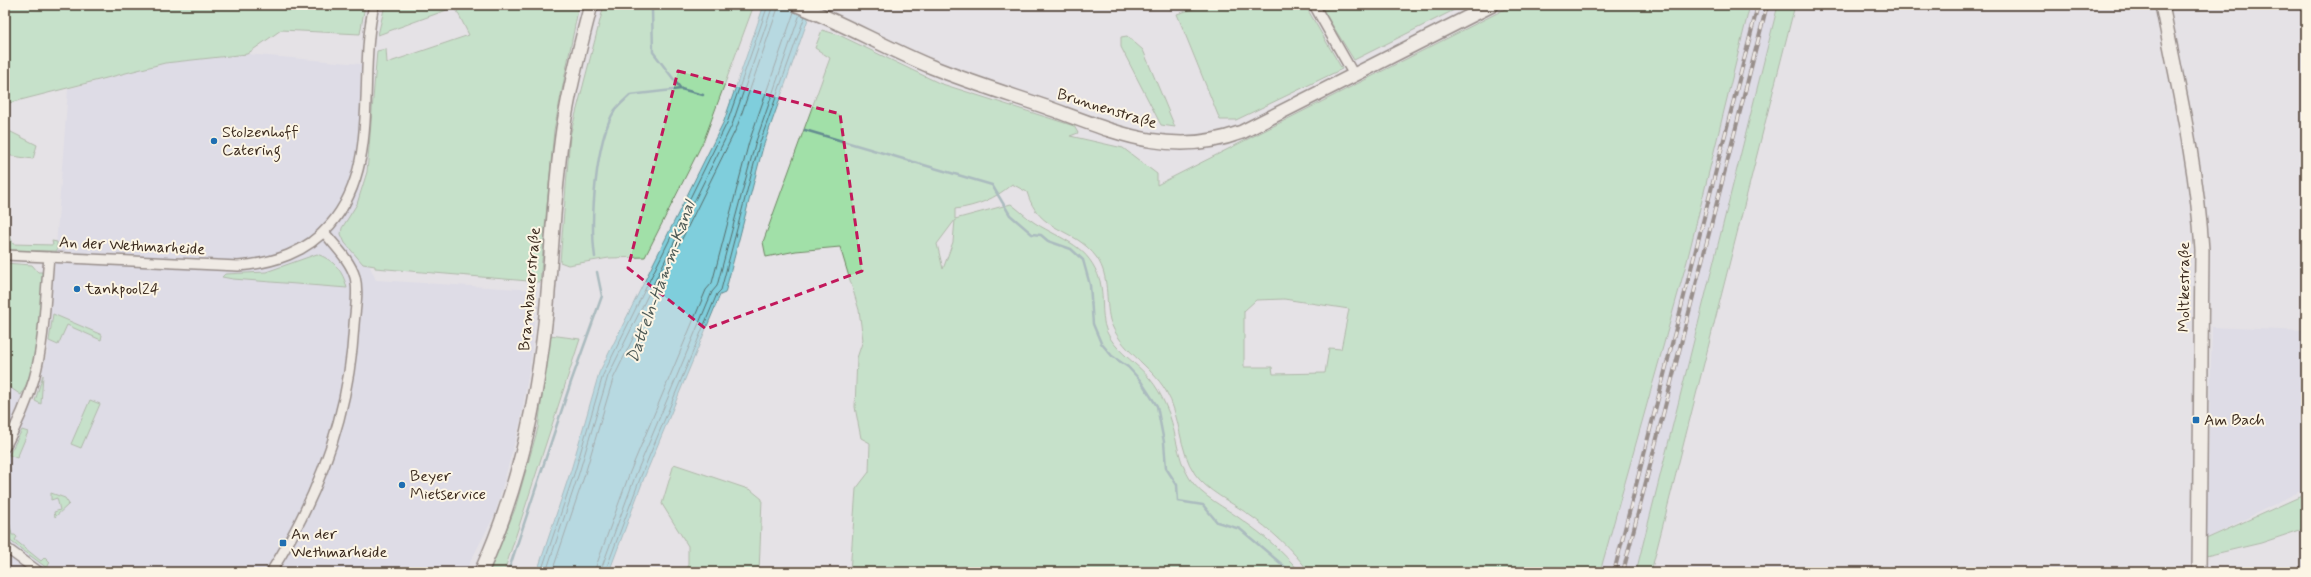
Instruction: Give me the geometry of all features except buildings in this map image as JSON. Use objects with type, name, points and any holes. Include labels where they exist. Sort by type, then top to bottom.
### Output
[{"type":"street","name":"An der Wethmarheide","points":[[5,255],[230,266],[254,265],[285,257],[311,243],[324,232],[344,208],[358,176],[364,126],[369,36],[374,5]]},
{"type":"street","name":"Brambauerstraße","points":[[481,572],[514,483],[529,426],[546,316],[563,130],[580,47],[591,5]]},
{"type":"street","name":"Brunnenstraße","points":[[797,5],[829,18],[932,67],[1109,130],[1158,142],[1183,144],[1232,136],[1492,5]]},
{"type":"street","points":[[1314,5],[1354,75]]},
{"type":"street","name":"Moltkestraße","points":[[2162,5],[2199,210],[2202,296],[2199,572]]},
{"type":"street","points":[[271,572],[308,506],[327,461],[340,421],[352,357],[356,291],[355,275],[324,232]]},
{"type":"street","name":"An der Wethmarheide","points":[[5,447],[24,409],[34,379],[41,346],[49,257]]},
{"type":"street","points":[[5,547],[39,572]]},
{"type":"highlighted area","points":[[678,71],[840,114],[862,271],[706,329],[628,268]]},
{"type":"shaded area","points":[[1750,5],[1778,5],[1636,572],[1600,572],[1655,378]]},
{"type":"shaded area","points":[[247,54],[361,64],[359,242],[376,280],[537,290],[531,359],[520,423],[495,514],[465,572],[5,572],[5,384],[34,404],[48,350],[68,89],[165,63]]},
{"type":"shaded area","points":[[2212,327],[2306,331],[2306,488],[2206,539]]},
{"type":"green space","points":[[5,5],[365,5],[360,34],[281,30],[247,54],[165,63],[5,104]]},
{"type":"green space","points":[[385,5],[579,5],[554,130],[540,282],[375,268],[375,266],[363,264],[345,243],[341,234],[342,228],[357,204],[367,172],[377,51],[386,49],[387,63],[469,35],[455,7],[378,35]]},
{"type":"green space","points":[[604,5],[754,5],[704,140],[645,257],[609,258],[568,265],[560,262],[570,136]]},
{"type":"green space","points":[[1205,5],[1305,5],[1342,69],[1236,120],[1220,120],[1177,14]]},
{"type":"green space","points":[[1320,5],[1464,5],[1354,60]]},
{"type":"green space","points":[[1513,5],[1750,5],[1687,261],[1600,572],[1309,572],[1296,556],[1265,526],[1206,486],[1195,474],[1185,454],[1171,401],[1166,391],[1152,373],[1120,340],[1114,331],[1110,320],[1106,281],[1097,258],[1078,240],[1048,223],[1040,216],[1033,206],[1027,192],[1012,184],[992,198],[971,206],[955,209],[955,219],[1011,204],[1035,223],[1074,245],[1089,259],[1100,281],[1104,325],[1114,344],[1145,374],[1160,394],[1169,413],[1181,461],[1190,479],[1207,496],[1266,538],[1300,572],[850,572],[856,489],[869,472],[870,443],[861,438],[855,407],[857,358],[863,340],[859,310],[840,247],[796,251],[766,257],[763,242],[830,58],[815,48],[822,30],[839,35],[939,83],[1074,126],[1078,133],[1070,136],[1123,148],[1157,174],[1157,185]],"holes":[[[955,220],[953,242],[943,269],[937,244]],[[1284,299],[1349,309],[1341,349],[1329,348],[1325,373],[1273,374],[1272,367],[1244,367],[1244,311],[1256,300]]]},
{"type":"green space","points":[[1778,5],[1795,5],[1651,572],[1636,572]]},
{"type":"green space","points":[[1127,36],[1143,50],[1175,127],[1161,125],[1121,47],[1121,37]]},
{"type":"green space","points":[[5,129],[37,145],[33,159],[5,155]]},
{"type":"green space","points":[[5,233],[10,236],[13,244],[53,245],[52,241],[57,242],[57,251],[5,250]]},
{"type":"green space","points":[[317,254],[328,259],[337,267],[343,276],[347,288],[222,277],[225,274],[266,272]]},
{"type":"green space","points":[[5,263],[32,265],[38,272],[42,272],[43,280],[38,339],[32,368],[21,395],[5,384]]},
{"type":"green space","points":[[53,314],[102,335],[101,340],[67,325],[58,345],[49,341]]},
{"type":"green space","points":[[550,335],[580,339],[504,572],[489,572],[515,509],[538,428]]},
{"type":"green space","points":[[43,375],[41,404],[35,401]]},
{"type":"green space","points":[[90,400],[100,404],[81,448],[71,444]]},
{"type":"green space","points":[[22,430],[28,432],[17,458],[9,455]]},
{"type":"green space","points":[[674,464],[751,490],[762,499],[759,572],[688,572],[688,546],[662,504]]},
{"type":"green space","points":[[51,493],[65,498],[69,504],[55,517],[54,512],[60,510],[57,498],[51,500]]},
{"type":"green space","points":[[2306,494],[2306,528],[2261,543],[2206,556],[2206,539]]},
{"type":"green space","points":[[5,503],[12,535],[17,537],[15,540],[41,561],[45,557],[50,562],[47,568],[5,537]]},
{"type":"water","name":"Datteln-Hamm-Kanal","points":[[764,5],[813,5],[763,147],[725,293],[720,295],[644,478],[609,572],[537,572],[571,470],[599,373],[724,121]]},
{"type":"waterway","points":[[654,5],[652,10],[653,52],[681,89]]},
{"type":"waterway","points":[[595,257],[593,224],[596,182],[603,141],[608,124],[615,110],[630,95],[681,89],[703,95]]},
{"type":"waterway","points":[[805,130],[992,185],[1010,215],[1032,234],[1041,235],[1048,241],[1071,249],[1083,260],[1090,285],[1093,324],[1101,343],[1112,356],[1128,367],[1140,380],[1157,406],[1164,442],[1166,468],[1177,485],[1178,501],[1203,505],[1217,522],[1240,529],[1291,572]]},
{"type":"waterway","points":[[508,572],[571,382],[602,296],[597,272]]},
{"type":"railway","points":[[1614,572],[1758,5]]},
{"type":"railway","points":[[1623,572],[1767,5]]},
{"type":"place","name":"Stolzenhoff Catering","points":[[214,141]]},
{"type":"place","name":"tankpool24","points":[[77,289]]},
{"type":"place","name":"Am Bach","points":[[2196,420]]},
{"type":"place","name":"Beyer Mietservice","points":[[402,485]]},
{"type":"place","name":"An der Wethmarheide","points":[[283,543]]}]
